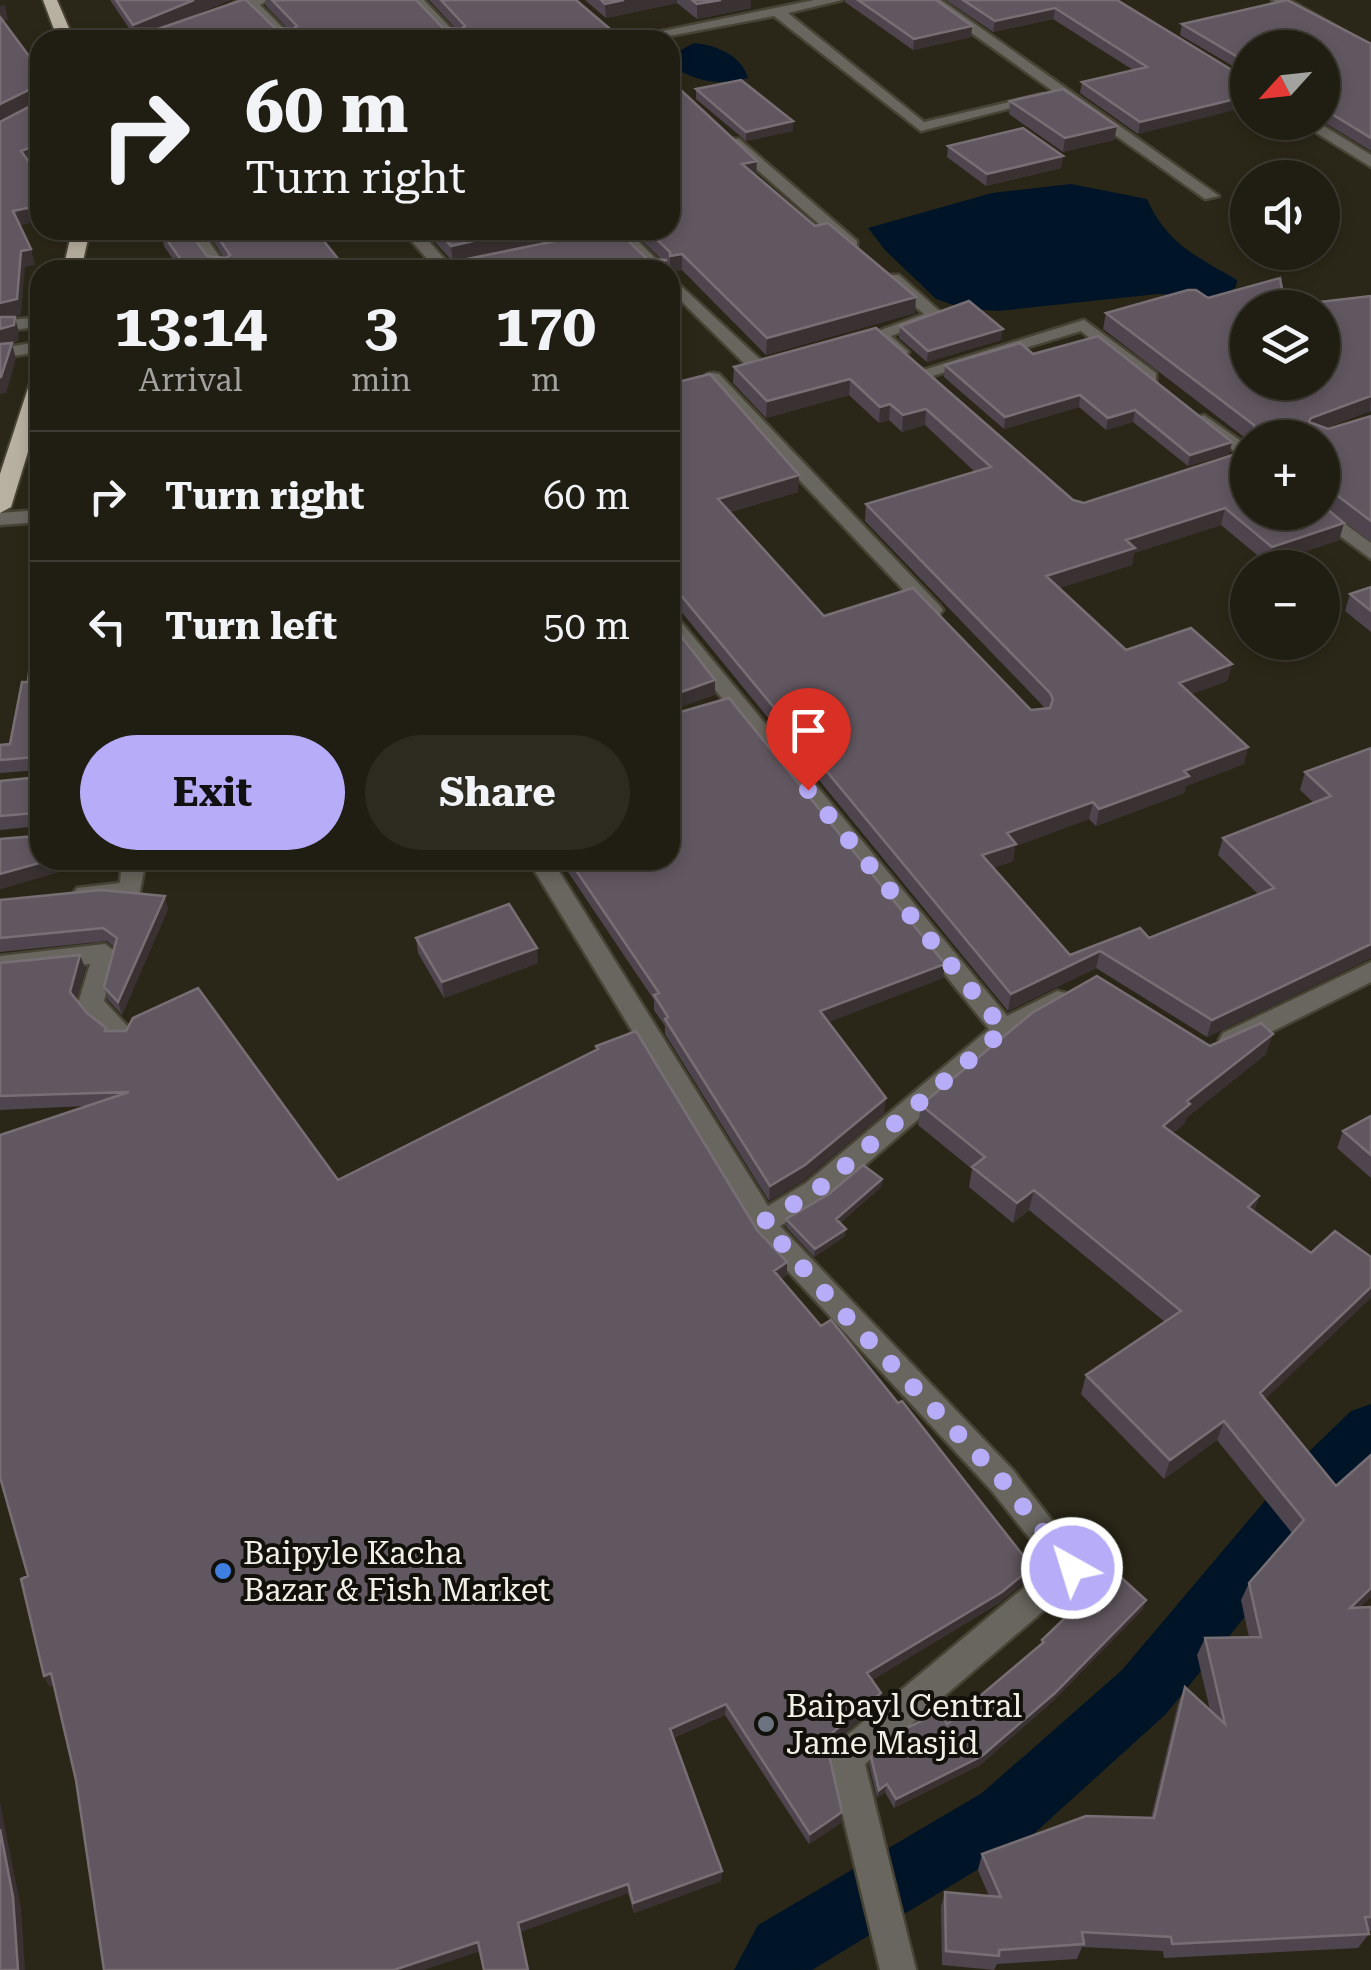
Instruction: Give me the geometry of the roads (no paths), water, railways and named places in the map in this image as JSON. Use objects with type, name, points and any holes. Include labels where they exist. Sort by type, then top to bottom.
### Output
[{"type":"highway","points":[[50,0],[62,30]]},
{"type":"highway","points":[[0,507],[30,413]]},
{"type":"street","points":[[416,0],[445,30]]},
{"type":"street","points":[[751,0],[922,127],[1064,93]]},
{"type":"street","points":[[678,30],[835,0]]},
{"type":"street","points":[[932,0],[1211,196]]},
{"type":"street","points":[[1279,0],[1371,52]]},
{"type":"street","points":[[200,21],[252,1],[279,30]]},
{"type":"street","points":[[714,124],[860,252]]},
{"type":"street","points":[[1335,140],[1371,162]]},
{"type":"street","points":[[419,240],[437,260]]},
{"type":"street","points":[[623,240],[647,260]]},
{"type":"street","points":[[875,264],[936,316],[870,336],[930,379],[1084,325],[1158,384]]},
{"type":"street","points":[[680,289],[766,364],[706,379],[942,619]]},
{"type":"street","points":[[0,326],[30,323]]},
{"type":"street","points":[[0,353],[30,348]]},
{"type":"street","points":[[1188,408],[1230,442]]},
{"type":"street","points":[[0,519],[30,517]]},
{"type":"street","points":[[1340,528],[1371,553]]},
{"type":"street","points":[[680,635],[727,703],[1004,1030]]},
{"type":"street","points":[[56,897],[132,890],[133,870]]},
{"type":"street","points":[[546,870],[763,1222],[840,1310],[1002,1480],[1072,1568],[846,1758],[895,1962]]},
{"type":"street","points":[[0,965],[106,953],[91,1003],[120,1034]]},
{"type":"street","points":[[1206,1054],[1371,970]]},
{"type":"street","points":[[763,1222],[816,1191],[1004,1030],[1078,989]]},
{"type":"water","points":[[694,43],[711,46],[740,64],[748,78],[727,82],[690,76],[680,70],[680,51]]},
{"type":"water","points":[[1071,184],[1147,199],[1173,238],[1237,280],[1236,287],[1221,297],[1158,294],[998,311],[962,308],[936,299],[868,228],[992,193]]},
{"type":"waterway","points":[[769,1970],[782,1949],[1005,1816],[1144,1692],[1317,1483],[1371,1429]]},
{"type":"place","name":"Baipyle Kacha Bazar & Fish Market","points":[[223,1571]]},
{"type":"place","name":"Baipayl Central Jame Masjid","points":[[766,1724]]}]
